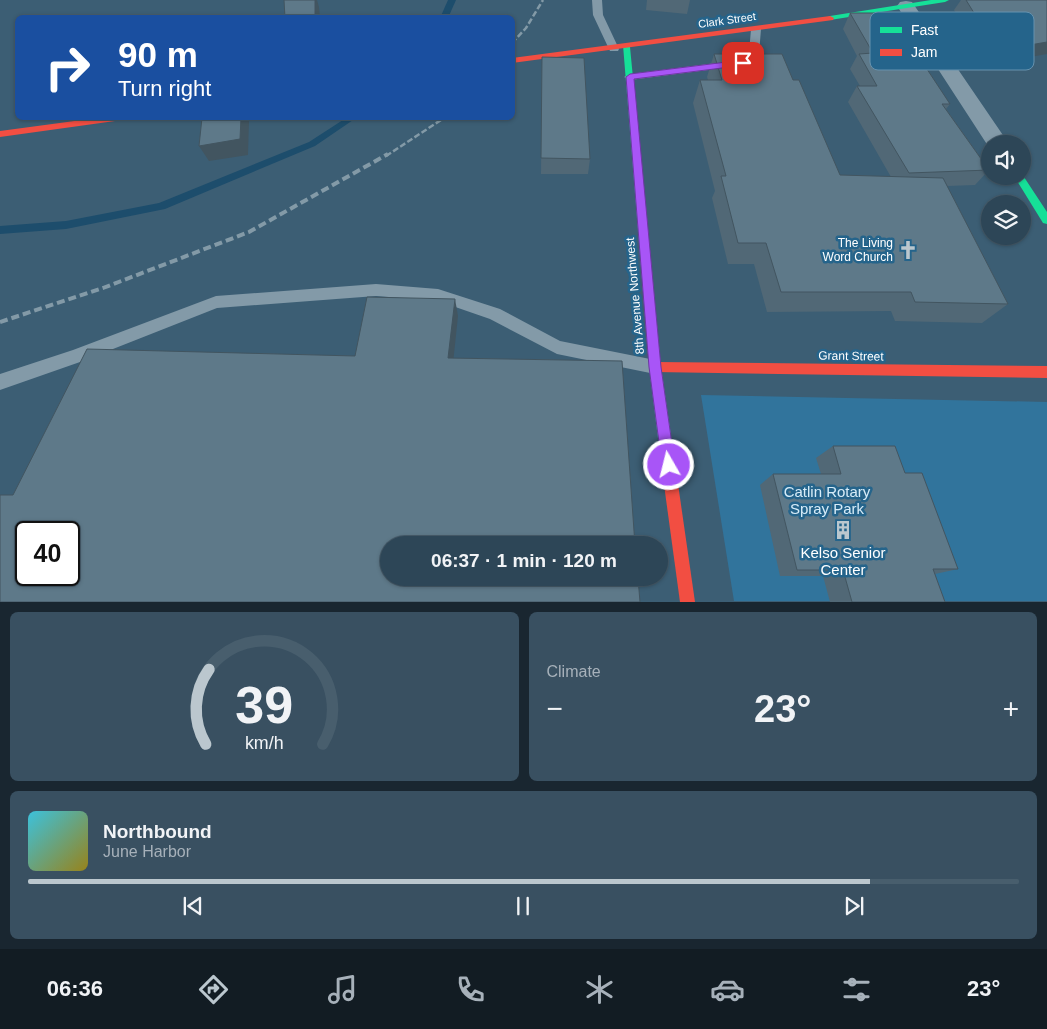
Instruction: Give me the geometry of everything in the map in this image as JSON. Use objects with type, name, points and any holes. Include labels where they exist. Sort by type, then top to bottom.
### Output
[{"type":"street","name":"Clark Street","points":[[515,61],[626,47],[944,0]]},
{"type":"street","points":[[906,6],[910,12]]},
{"type":"street","name":"8th Avenue Northwest","points":[[626,47],[655,367],[688,602]]},
{"type":"street","points":[[949,70],[992,135]]},
{"type":"street","points":[[0,134],[101,120]]},
{"type":"street","points":[[1026,185],[1043,208]]},
{"type":"street","name":"Grant Street","points":[[655,367],[1047,372]]},
{"type":"lane","points":[[597,0],[598,15],[614,48]]},
{"type":"lane","points":[[630,77],[743,63],[754,54],[756,28]]},
{"type":"lane","points":[[0,382],[74,357],[216,302],[376,290],[438,295],[495,314],[556,347],[655,367]]},
{"type":"green space","name":"Catlin Rotary Spray Park","points":[[701,395],[1047,402],[1047,601],[734,601]]},
{"type":"building","points":[[284,0],[315,0],[315,15],[285,15]]},
{"type":"building","points":[[966,0],[1047,0],[1047,42],[1034,44],[1034,12],[973,12]]},
{"type":"building","points":[[850,13],[870,13],[870,48]]},
{"type":"building","points":[[870,53],[870,70],[928,70],[950,104],[942,104],[981,159],[981,170],[909,173],[857,86],[877,86],[859,54]]},
{"type":"building","points":[[714,54],[782,54],[793,80],[799,80],[840,175],[943,178],[1008,304],[915,302],[911,292],[781,292],[766,243],[738,243],[721,176],[726,176],[700,80],[722,80]]},
{"type":"building","points":[[542,57],[584,58],[590,159],[541,158]]},
{"type":"building","points":[[202,120],[241,120],[240,139],[199,146]]},
{"type":"building","points":[[367,297],[455,299],[448,358],[622,361],[634,536],[380,536],[380,586],[639,586],[640,602],[0,602],[0,495],[13,495],[87,349],[355,356]]},
{"type":"building","name":"Kelso Senior Center","points":[[833,446],[895,446],[905,473],[922,473],[958,569],[933,569],[945,602],[852,602],[843,570],[797,570],[773,474],[841,474]]},
{"type":"waterway","points":[[445,15],[452,0]]},
{"type":"waterway","points":[[0,230],[66,225],[161,206],[312,144],[349,120]]},
{"type":"railway","points":[[515,40],[526,28],[543,0]]},
{"type":"railway","points":[[386,156],[441,120]]},
{"type":"railway","points":[[0,322],[103,288],[249,232],[388,154]]},
{"type":"traffic: fast","points":[[830,18],[945,0]]},
{"type":"traffic: fast","points":[[626,47],[655,367],[669,470]]},
{"type":"traffic: fast","points":[[1025,185],[1047,220]]},
{"type":"traffic: jam","points":[[515,61],[830,18]]},
{"type":"traffic: jam","points":[[0,134],[101,120]]},
{"type":"traffic: jam","points":[[655,367],[1047,372]]},
{"type":"traffic: jam","points":[[669,470],[688,602]]},
{"type":"place","name":"The Living Word Church","points":[[908,250]]},
{"type":"place","name":"Kelso Senior Center","points":[[843,530]]},
{"type":"route","points":[[669,465],[655,367],[630,77],[743,63]]}]
